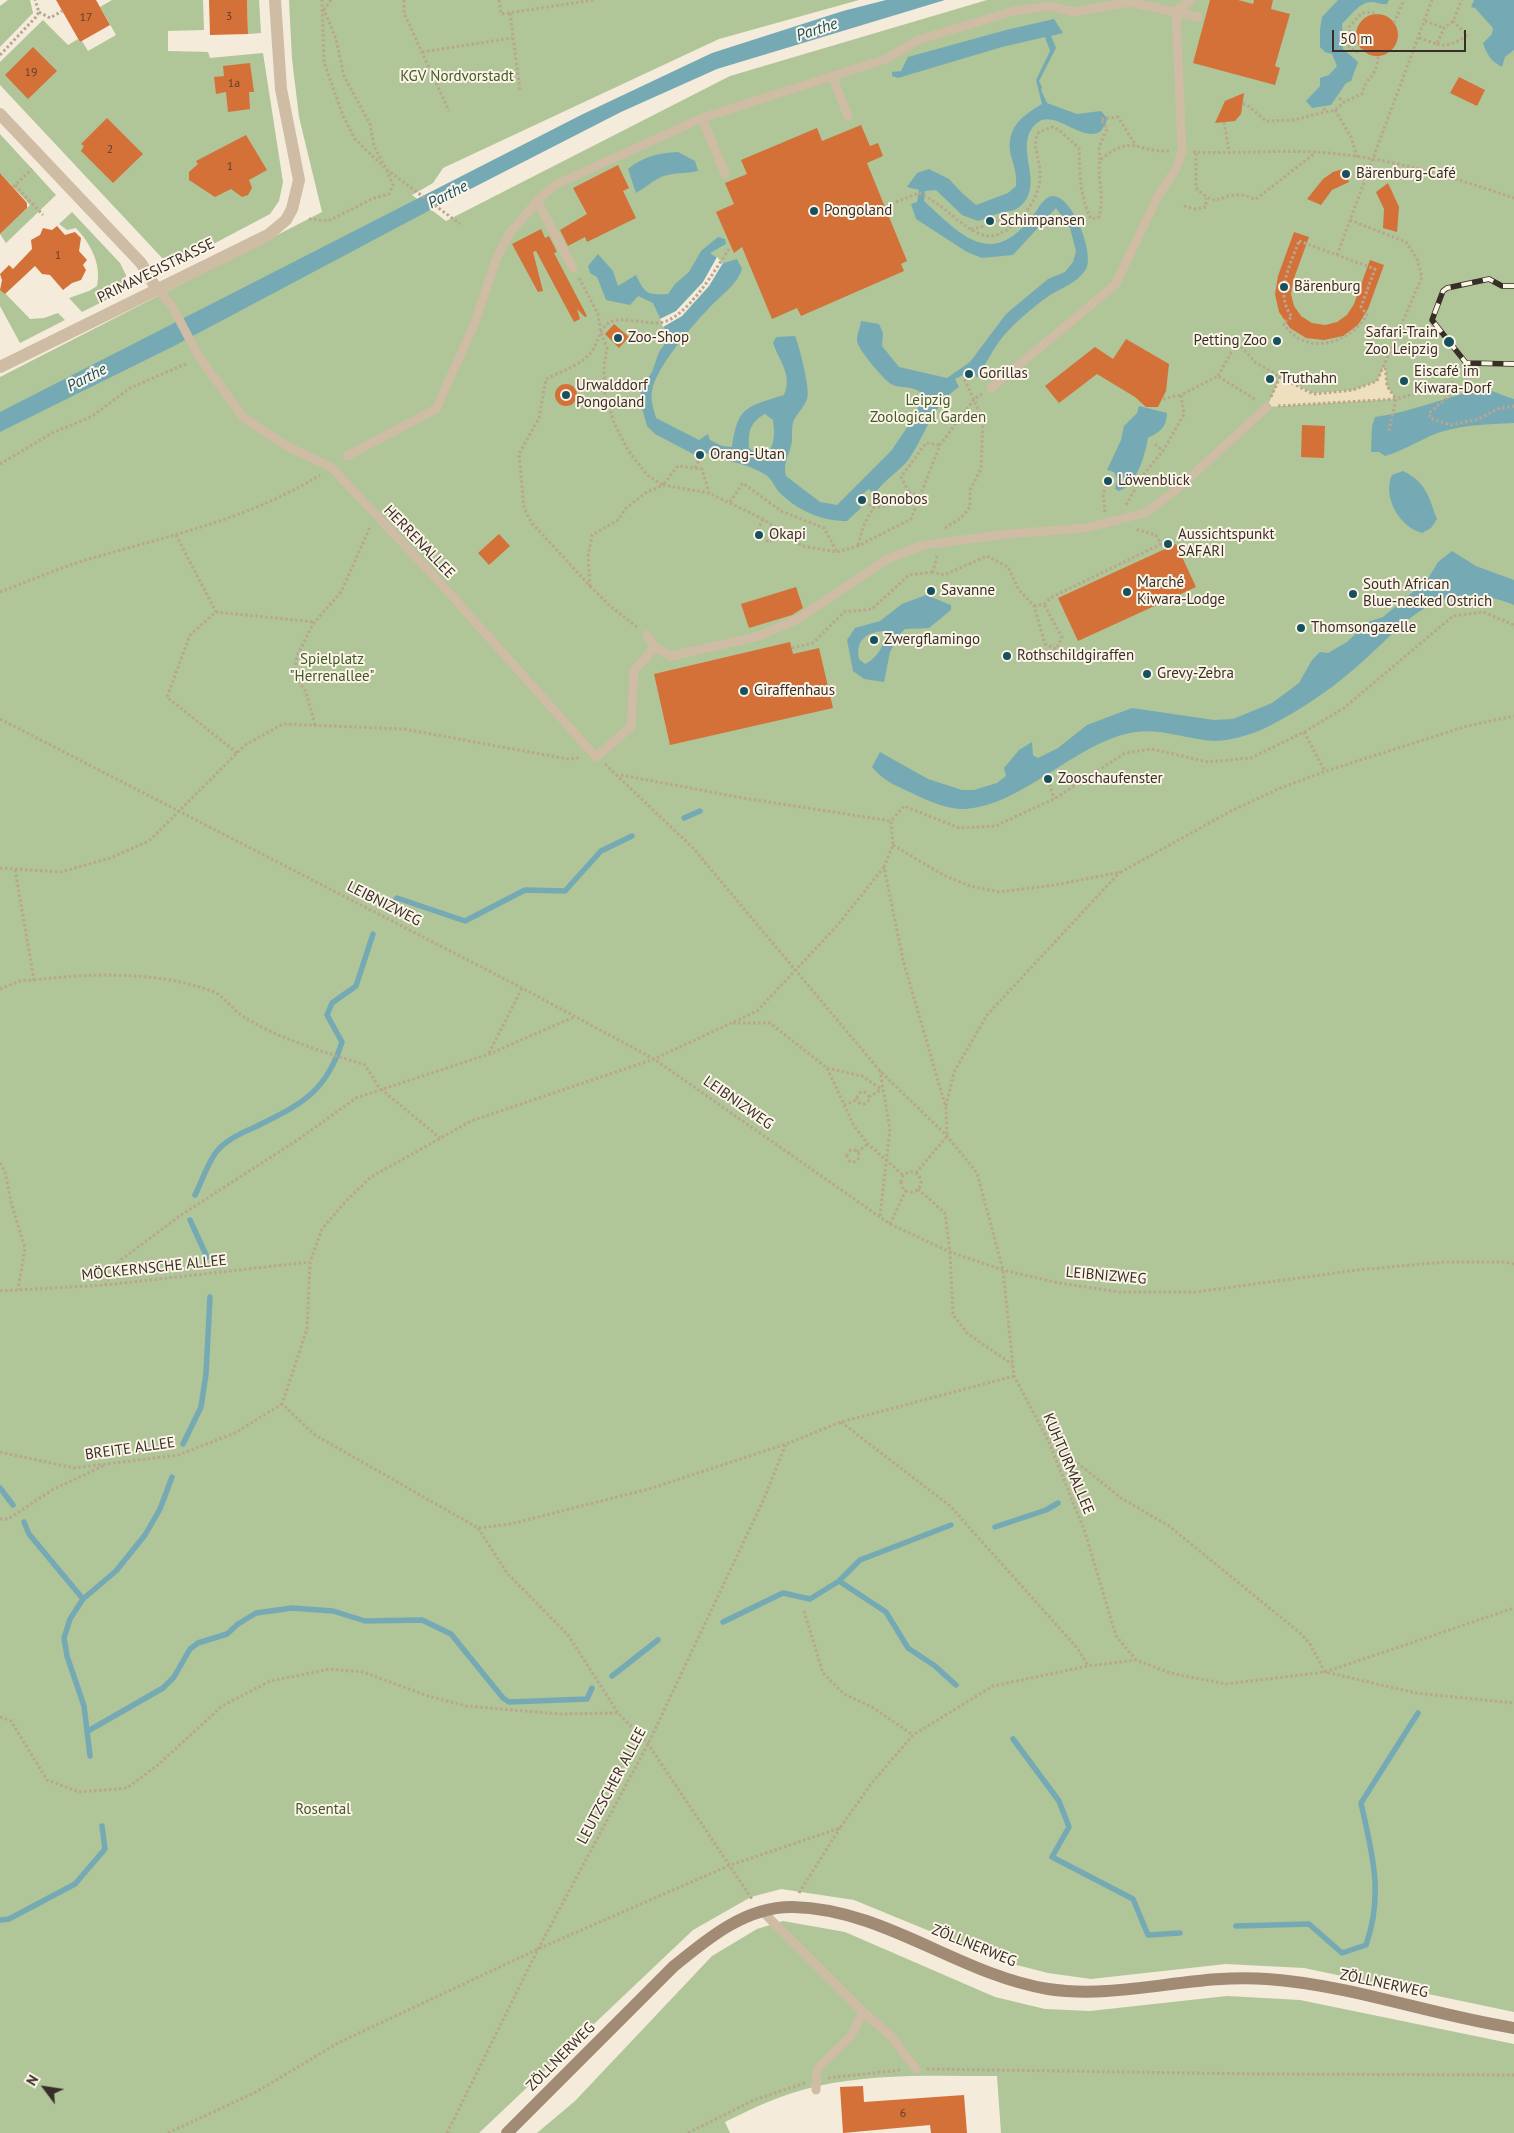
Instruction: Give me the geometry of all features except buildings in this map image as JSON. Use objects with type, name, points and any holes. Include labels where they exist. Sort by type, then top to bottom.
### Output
[{"type":"main road","name":"ZÖLLNERWEG","points":[[506,2133],[673,1967],[703,1943],[734,1923],[762,1911],[792,1907],[850,1914],[1000,1976],[1047,1988],[1091,1993],[1219,1979],[1266,1979],[1303,1983],[1514,2028]]},
{"type":"street","name":"PRIMAVESISTRASSE","points":[[0,367],[156,288],[268,235],[286,220],[292,209],[299,180],[281,89],[275,0]]},
{"type":"street","points":[[0,114],[141,264],[156,288]]},
{"type":"lane","points":[[1176,11],[1191,0]]},
{"type":"lane","points":[[347,456],[436,409],[474,325],[497,257],[510,233],[537,200],[555,185],[702,118],[886,59],[918,40],[1014,11],[1050,6],[1073,12],[1129,2],[1198,17]]},
{"type":"lane","points":[[991,388],[1115,285],[1158,196],[1177,167],[1182,151],[1176,11]]},
{"type":"lane","points":[[832,76],[848,116]]},
{"type":"lane","points":[[702,118],[725,174]]},
{"type":"lane","points":[[537,200],[573,268]]},
{"type":"lane","name":"HERRENALLEE","points":[[156,288],[172,306],[196,351],[244,418],[288,447],[331,467],[443,586],[596,757]]},
{"type":"lane","points":[[647,635],[655,647],[671,656],[756,637],[798,619],[887,560],[924,545],[1008,534],[1086,528],[1145,513],[1176,490],[1266,407]]},
{"type":"lane","points":[[596,757],[631,727],[634,671],[655,647]]},
{"type":"lane","points":[[762,1911],[863,2012],[891,2036],[916,2069]]},
{"type":"lane","points":[[816,2090],[817,2068],[851,2036],[863,2012]]},
{"type":"path","points":[[35,0],[39,12],[50,18],[62,11]]},
{"type":"path","points":[[309,219],[328,221],[374,198],[389,194],[393,185],[374,146],[370,124],[344,76],[336,39],[322,0]]},
{"type":"path","points":[[331,0],[324,10],[324,62],[343,116],[356,139],[386,169],[460,224]]},
{"type":"path","points":[[404,0],[404,13],[449,112]]},
{"type":"path","points":[[499,0],[501,14],[594,0]]},
{"type":"path","points":[[1394,23],[1404,0]]},
{"type":"path","points":[[1337,255],[1432,0]]},
{"type":"path","points":[[1437,44],[1444,28],[1453,21],[1462,0]]},
{"type":"path","points":[[0,55],[32,23],[39,12]]},
{"type":"path","points":[[1363,50],[1356,52],[1349,46],[1349,27],[1362,13],[1372,12],[1377,15]]},
{"type":"path","points":[[510,13],[520,90]]},
{"type":"path","points":[[1425,21],[1444,28]]},
{"type":"path","points":[[1419,38],[1443,46],[1457,42],[1467,35],[1453,21]]},
{"type":"path","points":[[421,52],[512,38]]},
{"type":"path","points":[[1243,104],[1246,104],[1266,121],[1294,120],[1325,110],[1335,110],[1344,102],[1362,94],[1364,84],[1378,68],[1378,56]]},
{"type":"path","points":[[1338,98],[1344,102]]},
{"type":"path","points":[[1335,110],[1351,137],[1357,157]]},
{"type":"path","points":[[896,202],[919,194],[935,200],[971,229],[984,236],[998,235],[1023,217],[1038,191],[1040,166],[1034,145],[1039,132],[1053,127],[1079,148],[1079,183],[1091,219],[1098,218],[1103,202],[1099,170],[1099,146],[1107,129],[1101,119],[1118,117],[1136,146]]},
{"type":"path","points":[[1224,122],[1229,151]]},
{"type":"path","points":[[1100,160],[1125,144],[1152,152],[1315,152],[1374,159],[1452,177],[1514,198]]},
{"type":"path","points":[[1196,158],[1196,188],[1206,198],[1216,201],[1238,194],[1256,199],[1315,152]]},
{"type":"path","points":[[34,167],[14,186],[43,215]]},
{"type":"path","points":[[1184,206],[1195,209],[1206,207],[1206,198]]},
{"type":"path","points":[[971,229],[979,228],[1001,218],[1014,215],[1023,217]]},
{"type":"path","points":[[1163,399],[1181,395],[1218,376],[1237,342],[1255,362],[1313,394],[1353,390],[1377,381],[1422,277],[1417,259],[1406,242],[1350,220]]},
{"type":"path","points":[[1299,241],[1337,255],[1375,269],[1361,307],[1367,315],[1360,327],[1344,339],[1324,344],[1304,341],[1288,330],[1283,323],[1292,317],[1286,309],[1283,294],[1285,278],[1299,241]]},
{"type":"path","points":[[647,635],[609,605],[531,522],[524,508],[519,454],[539,418],[546,379],[584,358],[591,352],[603,327],[614,320],[661,323],[681,312],[714,275],[729,250]]},
{"type":"path","points":[[573,268],[598,314],[601,333],[607,348],[604,366],[604,393],[614,423],[628,450],[642,469],[647,475],[663,485],[709,493],[730,502],[763,519],[802,546],[837,552],[858,546],[910,520],[940,445],[975,398],[991,388]]},
{"type":"path","points":[[1385,365],[1387,386],[1396,399],[1389,431]]},
{"type":"path","points":[[0,464],[54,432],[90,417],[130,388],[174,370]]},
{"type":"path","points":[[1218,376],[1266,407],[1396,399],[1455,382],[1457,389],[1429,413],[1430,418],[1451,425],[1479,419],[1497,409],[1514,406]]},
{"type":"path","points":[[1266,407],[1280,377]]},
{"type":"path","points":[[933,572],[945,528],[961,518],[970,508],[970,490],[982,469],[983,420],[975,398],[964,378]]},
{"type":"path","points":[[1115,521],[1143,475],[1163,451],[1184,414],[1181,395]]},
{"type":"path","points":[[920,497],[909,492],[901,477],[926,443],[940,445]]},
{"type":"path","points":[[1155,444],[1163,451]]},
{"type":"path","points":[[695,468],[701,456]]},
{"type":"path","points":[[590,586],[588,557],[592,535],[618,520],[626,508],[647,492],[663,485],[678,466],[702,469],[709,493]]},
{"type":"path","points":[[0,592],[87,560],[176,536],[248,512],[331,467]]},
{"type":"path","points":[[1034,606],[1044,604],[1052,597],[1161,544],[1156,535],[1115,521],[1105,511],[1103,494],[1108,481]]},
{"type":"path","points":[[730,502],[743,483],[782,511],[824,528],[837,552]]},
{"type":"path","points":[[873,508],[890,505],[909,492]]},
{"type":"path","points":[[862,497],[873,508]]},
{"type":"path","points":[[858,546],[863,527],[873,508]]},
{"type":"path","points":[[316,725],[306,692],[294,674],[297,656],[315,622],[341,592],[366,533],[377,517]]},
{"type":"path","points":[[763,519],[758,530],[768,542],[784,535]]},
{"type":"path","points":[[176,536],[216,612]]},
{"type":"path","points":[[792,648],[813,643],[844,612],[872,609],[909,575],[933,572],[944,575],[987,556],[1008,567],[1019,590],[1034,606],[1045,644],[1056,649],[1062,638],[1044,604]]},
{"type":"path","points":[[238,753],[166,697],[190,635],[216,612],[315,622]]},
{"type":"path","points":[[762,1911],[728,1866],[648,1744],[618,1713],[568,1635],[507,1573],[478,1528],[315,1434],[282,1404],[306,1329],[310,1262],[322,1229],[346,1201],[371,1177],[471,1121],[654,1059],[757,1011],[836,927],[884,867],[893,845],[891,822],[904,806],[959,828],[995,826],[1054,799],[1125,753],[1152,749],[1208,762],[1251,758],[1304,732],[1344,708],[1453,616],[1483,612],[1514,625]]},
{"type":"path","points":[[946,1108],[954,1072],[987,1015],[1121,872],[1229,812],[1278,789],[1326,771],[1467,726],[1514,716]]},
{"type":"path","name":"LEIBNIZWEG","points":[[0,719],[522,988],[654,1059],[890,1224],[950,1252],[1003,1270],[1059,1283],[1119,1292],[1196,1292],[1357,1270],[1444,1262],[1506,1262],[1514,1264]]},
{"type":"path","points":[[0,868],[61,872],[110,858],[149,841],[245,745],[283,724],[404,729],[568,759],[596,757]]},
{"type":"path","points":[[1304,732],[1326,771]]},
{"type":"path","name":"KUHTURMALLEE","points":[[891,822],[743,798],[619,775],[693,848],[795,972],[880,1071],[947,1136],[977,1174],[1003,1270],[1014,1376],[1048,1440],[1085,1532],[1116,1636],[1136,1660]]},
{"type":"path","points":[[1048,779],[1054,799]]},
{"type":"path","points":[[893,845],[943,875],[970,886],[999,892],[1055,885],[1121,872]]},
{"type":"path","points":[[884,867],[903,960],[946,1108],[947,1136],[916,1173]]},
{"type":"path","points":[[15,869],[34,980]]},
{"type":"path","points":[[0,989],[20,981],[86,974],[162,979],[214,992],[244,1017],[291,1040],[365,1065],[380,1089],[440,1138]]},
{"type":"path","points":[[488,1054],[522,988]]},
{"type":"path","points":[[105,1286],[118,1262],[181,1215],[299,1139],[356,1098],[488,1054],[574,1017]]},
{"type":"path","points":[[731,1024],[770,1023],[827,1068],[862,1076],[882,1090]]},
{"type":"path","points":[[827,1068],[854,1126],[868,1144],[904,1176]]},
{"type":"path","points":[[880,1071],[890,1129],[880,1216]]},
{"type":"path","points":[[857,1100],[864,1104],[869,1097],[882,1090]]},
{"type":"path","points":[[857,1100],[859,1093],[866,1093],[869,1097]]},
{"type":"path","points":[[844,1105],[857,1100]]},
{"type":"path","points":[[858,1152],[868,1144]]},
{"type":"path","points":[[0,1163],[5,1172],[11,1202],[25,1248],[18,1290]]},
{"type":"path","points":[[909,1172],[916,1173],[921,1180],[918,1189],[913,1192],[906,1190],[902,1185],[904,1176],[909,1172]]},
{"type":"path","points":[[918,1189],[945,1213],[950,1252],[953,1315],[968,1334],[1013,1364]]},
{"type":"path","points":[[890,1224],[906,1190]]},
{"type":"path","name":"MÖCKERNSCHE ALLEE","points":[[0,1291],[105,1286],[310,1262]]},
{"type":"path","points":[[478,1528],[510,1524],[649,1489],[786,1444],[841,1422],[1014,1376]]},
{"type":"path","name":"BREITE ALLEE","points":[[0,1452],[74,1468],[178,1456],[235,1434],[282,1404]]},
{"type":"path","points":[[841,1422],[950,1506],[1078,1649],[1088,1666]]},
{"type":"path","points":[[1048,1440],[1121,1498],[1169,1526],[1300,1632],[1310,1644],[1325,1672],[1416,1693],[1514,1703]]},
{"type":"path","name":"LEUTZSCHER ALLEE","points":[[447,2133],[538,1949],[648,1744],[763,1501],[786,1444]]},
{"type":"path","points":[[0,1519],[8,1519],[52,1490],[108,1464]]},
{"type":"path","points":[[792,1907],[840,1828],[871,1784],[913,1735],[993,1686],[1088,1666],[1136,1660],[1170,1673],[1226,1684],[1325,1672],[1514,1608]]},
{"type":"path","points":[[804,1611],[824,1673],[844,1694],[872,1707],[913,1735]]},
{"type":"path","points":[[0,1717],[11,1721],[47,1780],[78,1792],[127,1788],[159,1764],[222,1706],[270,1681],[330,1669],[363,1672],[428,1696],[466,1706],[560,1714],[618,1713]]},
{"type":"path","points":[[168,2133],[256,2092],[338,2043],[538,1949],[728,1866],[840,1828]]},
{"type":"path","points":[[688,2133],[754,2100],[817,2079],[916,2069],[1260,2074],[1514,2075]]},
{"type":"green space","points":[[8,0],[30,0],[33,13],[0,47],[0,6]]},
{"type":"green space","points":[[112,0],[203,0],[204,30],[168,31],[168,51],[208,52],[210,58],[263,53],[283,182],[279,201],[270,214],[183,260],[164,260],[0,85],[0,62],[43,20],[68,45],[78,39],[80,42],[82,41],[88,51],[116,35],[100,7]]},
{"type":"green space","points":[[247,0],[259,0],[261,33],[248,34]]},
{"type":"green space","points":[[289,0],[859,0],[719,39],[443,168],[433,183],[412,195],[446,221],[730,76],[987,0],[1514,0],[1514,2012],[1304,1968],[1226,1964],[1091,1979],[1048,1973],[1005,1962],[854,1900],[781,1889],[751,1897],[693,1930],[479,2133],[0,2133],[0,377],[322,212],[299,117],[292,59]]},
{"type":"green space","points":[[0,134],[56,195],[6,243],[0,234],[30,205],[0,173]]},
{"type":"green space","points":[[72,212],[120,263],[126,275],[125,286],[116,295],[82,312],[69,298],[97,286],[98,270],[94,254],[76,228],[67,230],[59,224]]},
{"type":"green space","points":[[0,288],[30,319],[44,318],[58,313],[65,320],[20,343],[0,306]]},
{"type":"green space","points":[[783,1921],[845,1932],[995,1997],[1045,2009],[1090,2011],[1227,1996],[1300,2000],[1514,2044],[1514,2133],[1001,2133],[997,2076],[907,2076],[840,2082],[794,2092],[725,2122],[730,2133],[537,2133],[575,2101],[712,1956],[757,1929]]},
{"type":"shaded area","points":[[1385,365],[1387,386],[1396,399],[1267,407],[1280,377],[1313,393],[1353,390],[1377,381]]},
{"type":"water","name":"Parthe","points":[[886,0],[945,0],[717,69],[621,112],[449,200],[174,346],[0,432],[0,412],[583,114],[712,53],[843,11]]},
{"type":"water","points":[[1338,0],[1389,0],[1387,4],[1371,2],[1363,4],[1342,24],[1343,49],[1358,62],[1351,81],[1346,83],[1331,105],[1312,108],[1306,101],[1320,86],[1320,78],[1329,75],[1337,66],[1332,54],[1325,52],[1320,47],[1320,30],[1322,17]]},
{"type":"water","points":[[1474,0],[1514,0],[1514,50],[1505,57],[1502,67],[1492,60],[1483,43],[1492,34],[1493,28],[1475,8],[1471,7]]},
{"type":"water","points":[[1054,19],[1063,33],[1051,36],[1056,48],[1039,81],[1047,103],[1077,114],[1101,111],[1107,118],[1106,123],[1101,131],[1094,134],[1077,130],[1052,120],[1044,120],[1037,123],[1030,132],[1027,142],[1031,177],[1030,189],[1027,199],[1016,209],[978,221],[962,215],[936,190],[925,191],[924,201],[967,237],[980,243],[993,244],[1007,239],[1022,228],[1048,197],[1053,196],[1061,199],[1075,215],[1085,240],[1088,262],[1082,274],[1072,283],[1041,302],[1010,328],[977,378],[973,370],[955,379],[959,387],[950,394],[936,411],[909,459],[874,495],[869,489],[855,500],[861,508],[847,521],[820,517],[803,510],[780,493],[768,477],[760,471],[732,462],[711,458],[712,455],[698,451],[695,455],[655,434],[647,426],[640,401],[641,388],[652,372],[659,352],[669,338],[653,303],[638,296],[630,305],[606,300],[597,277],[590,273],[588,266],[598,254],[613,271],[618,286],[636,275],[648,292],[668,294],[675,284],[689,272],[701,251],[718,237],[725,239],[726,244],[710,253],[724,263],[737,259],[742,269],[730,288],[687,333],[660,370],[652,391],[652,402],[656,418],[699,440],[708,434],[710,440],[722,446],[732,447],[737,423],[746,410],[761,402],[784,395],[787,381],[786,375],[773,343],[776,337],[795,336],[804,368],[808,394],[806,402],[793,423],[792,443],[785,464],[785,472],[786,476],[820,502],[837,505],[891,451],[917,413],[920,392],[913,388],[891,384],[873,365],[857,341],[861,321],[879,324],[883,333],[882,346],[899,367],[947,378],[970,362],[1006,314],[1048,279],[1065,272],[1073,262],[1076,251],[1070,228],[1056,208],[1013,255],[982,258],[967,252],[916,219],[911,204],[917,202],[919,190],[907,187],[917,173],[929,169],[949,179],[976,205],[1008,193],[1016,186],[1010,138],[1013,130],[1022,118],[1042,104],[1036,80],[1050,51],[1045,37],[1002,47],[898,78],[892,76],[892,72],[901,71],[908,57]],"holes":[[[765,414],[773,420],[773,440],[764,458],[749,448],[750,432],[756,420]]]},
{"type":"water","points":[[678,152],[695,161],[698,171],[670,174],[661,177],[636,193],[628,169],[652,156]]},
{"type":"water","points":[[1481,389],[1514,399],[1514,423],[1450,429],[1385,456],[1379,452],[1371,452],[1372,426],[1375,417],[1402,412]]},
{"type":"water","points":[[1139,406],[1167,413],[1166,418],[1162,428],[1148,438],[1139,469],[1131,483],[1119,491],[1115,489],[1117,479],[1114,472],[1107,470],[1121,440],[1124,426],[1137,413]]},
{"type":"water","points":[[1403,471],[1422,485],[1429,497],[1437,519],[1431,528],[1422,533],[1414,530],[1400,518],[1391,501],[1389,483],[1392,475]]},
{"type":"water","points":[[1452,551],[1476,566],[1514,580],[1514,605],[1486,597],[1461,596],[1440,601],[1421,611],[1403,624],[1347,675],[1306,705],[1272,725],[1255,732],[1219,741],[1151,731],[1130,733],[1109,739],[1089,749],[1008,797],[987,805],[966,809],[947,807],[922,798],[898,787],[872,767],[880,752],[928,779],[962,790],[974,790],[997,783],[1006,776],[1004,768],[1019,750],[1032,742],[1033,755],[1038,758],[1058,748],[1087,725],[1132,708],[1214,720],[1233,719],[1272,703],[1299,683],[1312,660],[1320,652],[1328,653],[1347,642],[1368,622],[1383,617],[1427,580],[1438,562]]},
{"type":"water","points":[[926,595],[951,605],[951,610],[929,628],[905,629],[900,634],[890,652],[884,682],[864,679],[853,671],[847,640],[855,628],[880,621],[902,604]],"holes":[[[888,631],[880,650],[874,658],[865,664],[859,659],[859,646],[865,637],[875,632]]]},
{"type":"pier","points":[[717,257],[723,263],[709,286],[682,316],[663,327],[660,319],[676,311],[703,282]]},
{"type":"waterway","points":[[684,818],[700,811]]},
{"type":"waterway","points":[[390,908],[397,898],[465,921],[525,890],[565,891],[601,851],[632,836]]},
{"type":"waterway","points":[[195,1195],[211,1161],[225,1143],[297,1105],[327,1075],[342,1042],[327,1015],[332,1003],[356,986],[373,934]]},
{"type":"waterway","points":[[190,1220],[207,1257]]},
{"type":"waterway","points":[[183,1444],[201,1407],[206,1374],[210,1297]]},
{"type":"waterway","points":[[90,1756],[84,1706],[67,1656],[64,1638],[70,1619],[83,1599],[116,1571],[145,1535],[160,1509],[172,1477]]},
{"type":"waterway","points":[[0,1488],[13,1505]]},
{"type":"waterway","points":[[995,1527],[1046,1510],[1058,1503]]},
{"type":"waterway","points":[[24,1522],[29,1534],[83,1599]]},
{"type":"waterway","points":[[723,1622],[783,1593],[810,1599],[839,1581],[860,1560],[951,1525]]},
{"type":"waterway","points":[[839,1581],[886,1612],[908,1648],[935,1666],[956,1685]]},
{"type":"waterway","points":[[88,1731],[163,1688],[174,1677],[190,1649],[198,1643],[227,1634],[238,1624],[256,1613],[292,1608],[333,1611],[365,1621],[422,1620],[451,1634],[503,1698],[509,1702],[587,1699],[592,1688]]},
{"type":"waterway","points":[[612,1676],[658,1640]]},
{"type":"waterway","points":[[1236,1926],[1309,1924],[1342,1953],[1366,1945],[1371,1926],[1375,1891],[1372,1856],[1361,1803],[1418,1713]]},
{"type":"waterway","points":[[1013,1739],[1059,1801],[1069,1827],[1052,1857],[1133,1899],[1148,1935],[1180,1933]]},
{"type":"waterway","points":[[0,1920],[9,1919],[75,1884],[105,1849],[102,1826]]},
{"type":"railway","points":[[1514,286],[1502,286],[1489,279],[1447,288],[1443,291],[1432,320],[1466,363],[1514,364]]},
{"type":"place","name":"Bärenburg-Café","points":[[1346,174]]},
{"type":"place","name":"Pongoland","points":[[814,211]]},
{"type":"place","name":"Schimpansen","points":[[990,221]]},
{"type":"place","name":"Bärenburg","points":[[1284,287]]},
{"type":"place","name":"Zoo-Shop","points":[[618,338]]},
{"type":"place","name":"Petting Zoo","points":[[1277,341]]},
{"type":"place","name":"Safari-Train Zoo Leipzig","points":[[1449,342]]},
{"type":"place","name":"Gorillas","points":[[969,374]]},
{"type":"place","name":"Truthahn","points":[[1270,379]]},
{"type":"place","name":"Eiscafé im Kiwara-Dorf","points":[[1404,381]]},
{"type":"place","name":"Urwalddorf Pongoland","points":[[566,395]]},
{"type":"place","name":"Orang-Utan","points":[[700,455]]},
{"type":"place","name":"Löwenblick","points":[[1108,481]]},
{"type":"place","name":"Bonobos","points":[[862,500]]},
{"type":"place","name":"Okapi","points":[[759,535]]},
{"type":"place","name":"Aussichtspunkt SAFARI","points":[[1168,544]]},
{"type":"place","name":"Savanne","points":[[931,591]]},
{"type":"place","name":"Marché Kiwara-Lodge","points":[[1127,592]]},
{"type":"place","name":"South African Blue-necked Ostrich","points":[[1353,594]]},
{"type":"place","name":"Thomsongazelle","points":[[1301,628]]},
{"type":"place","name":"Zwergflamingo","points":[[874,640]]},
{"type":"place","name":"Rothschildgiraffen","points":[[1007,656]]},
{"type":"place","name":"Grevy-Zebra","points":[[1147,674]]},
{"type":"place","name":"Giraffenhaus","points":[[744,691]]},
{"type":"place","name":"Zooschaufenster","points":[[1048,779]]},
{"type":"park label","name":"KGV Nordvorstadt","points":[[457,77]]},
{"type":"park label","name":"Leipzig Zoological Garden","points":[[928,410]]},
{"type":"park label","name":"Spielplatz \"Herrenallee\"","points":[[332,668]]},
{"type":"park label","name":"Rosental","points":[[323,1810]]}]
